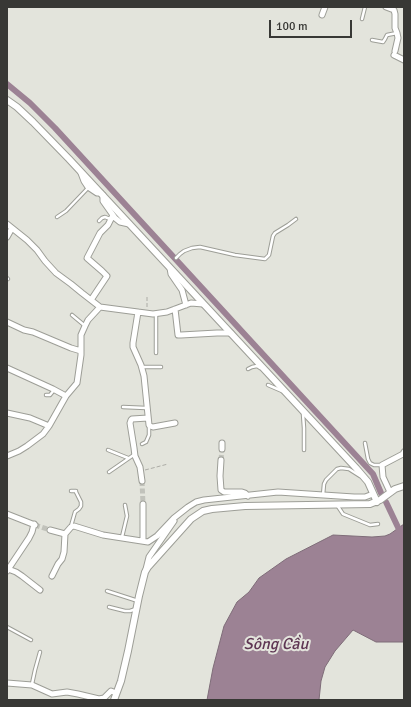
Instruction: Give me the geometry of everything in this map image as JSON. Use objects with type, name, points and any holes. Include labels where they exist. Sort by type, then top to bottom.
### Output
[{"type":"street","points":[[322,15],[325,7]]},
{"type":"street","points":[[386,7],[394,10],[396,17],[395,28],[398,38],[395,53],[404,60]]},
{"type":"street","points":[[7,100],[33,122],[171,266],[264,370],[366,479],[377,502]]},
{"type":"street","points":[[81,172],[84,181],[89,188],[96,193],[102,194]]},
{"type":"street","points":[[102,194],[103,201],[112,218],[120,222],[130,224]]},
{"type":"street","points":[[91,300],[107,276],[87,258],[100,233],[108,225],[112,218]]},
{"type":"street","points":[[7,224],[27,240],[56,273],[100,307],[156,314],[191,303],[204,304]]},
{"type":"street","points":[[7,237],[12,228]]},
{"type":"street","points":[[171,266],[171,274],[182,290],[186,305]]},
{"type":"street","points":[[7,456],[19,452],[43,434],[66,396],[77,383],[81,351],[81,335],[92,315],[100,307]]},
{"type":"street","points":[[175,309],[178,335],[231,333]]},
{"type":"street","points":[[138,312],[133,347],[144,376],[149,424],[153,427],[176,423]]},
{"type":"street","points":[[7,322],[24,330],[33,332],[81,351]]},
{"type":"street","points":[[7,368],[66,396]]},
{"type":"street","points":[[7,413],[10,415],[30,418],[49,426]]},
{"type":"street","points":[[142,481],[139,462],[135,454],[130,423],[131,420],[148,418]]},
{"type":"street","points":[[390,492],[382,467],[404,452]]},
{"type":"street","points":[[221,460],[221,490],[224,492],[242,492],[248,496]]},
{"type":"street","points":[[145,572],[191,519],[203,511],[245,506],[370,504],[377,502],[390,492],[404,486]]},
{"type":"street","points":[[52,576],[62,559],[65,534],[71,526],[103,535],[148,542],[157,536],[174,518],[188,507],[196,502],[204,500],[278,492],[354,497],[373,494]]},
{"type":"street","points":[[143,504],[143,541]]},
{"type":"street","points":[[114,700],[128,651],[136,608],[150,557],[181,513]]},
{"type":"street","points":[[7,514],[34,525],[29,538],[10,560],[7,570],[16,572],[40,590]]},
{"type":"street","points":[[50,530],[65,534]]},
{"type":"street","points":[[7,683],[32,685],[52,694],[66,692],[99,700],[104,698],[111,691],[116,693]]},
{"type":"lane","points":[[362,19],[365,7]]},
{"type":"lane","points":[[372,40],[383,42],[387,35],[397,33]]},
{"type":"lane","points":[[57,217],[66,211],[89,188]]},
{"type":"lane","points":[[99,222],[105,217],[112,218]]},
{"type":"lane","points":[[176,258],[184,251],[200,247],[235,255],[264,259],[268,255],[275,232],[296,219]]},
{"type":"lane","points":[[156,314],[156,353]]},
{"type":"lane","points":[[72,316],[85,326]]},
{"type":"lane","points":[[248,369],[257,366],[264,370]]},
{"type":"lane","points":[[141,368],[161,367]]},
{"type":"lane","points":[[268,386],[284,391]]},
{"type":"lane","points":[[46,395],[50,395],[54,390]]},
{"type":"lane","points":[[123,407],[147,408]]},
{"type":"lane","points":[[303,411],[304,450]]},
{"type":"lane","points":[[142,444],[146,442],[148,438],[149,424]]},
{"type":"lane","points":[[365,443],[370,463],[382,467]]},
{"type":"lane","points":[[108,450],[129,458]]},
{"type":"lane","points":[[109,472],[135,454]]},
{"type":"lane","points":[[323,496],[326,480],[337,469],[349,469],[366,479]]},
{"type":"lane","points":[[71,491],[76,491],[81,502],[81,506],[80,509],[75,512],[71,526]]},
{"type":"lane","points":[[121,538],[127,516],[125,505]]},
{"type":"lane","points":[[337,505],[343,514],[370,525],[378,524]]},
{"type":"lane","points":[[107,590],[138,601]]},
{"type":"lane","points":[[110,607],[125,611],[130,611],[136,608]]},
{"type":"lane","points":[[7,627],[31,640]]},
{"type":"lane","points":[[32,685],[40,652]]},
{"type":"path","points":[[147,297],[147,314]]},
{"type":"path","points":[[141,472],[168,464]]},
{"type":"water","name":"Sông Cầu","points":[[404,524],[404,642],[376,642],[353,630],[335,651],[325,667],[321,681],[319,700],[207,700],[213,668],[224,626],[237,602],[249,592],[259,578],[286,559],[333,535],[372,537],[385,536]]},
{"type":"waterway","points":[[7,84],[30,103],[55,128],[373,474],[381,493]]},
{"type":"waterway","points":[[386,502],[404,540]]},
{"type":"tunnel","points":[[221,460],[222,449]]},
{"type":"tunnel","points":[[142,481],[143,504]]},
{"type":"tunnel","points":[[35,525],[50,530]]}]
